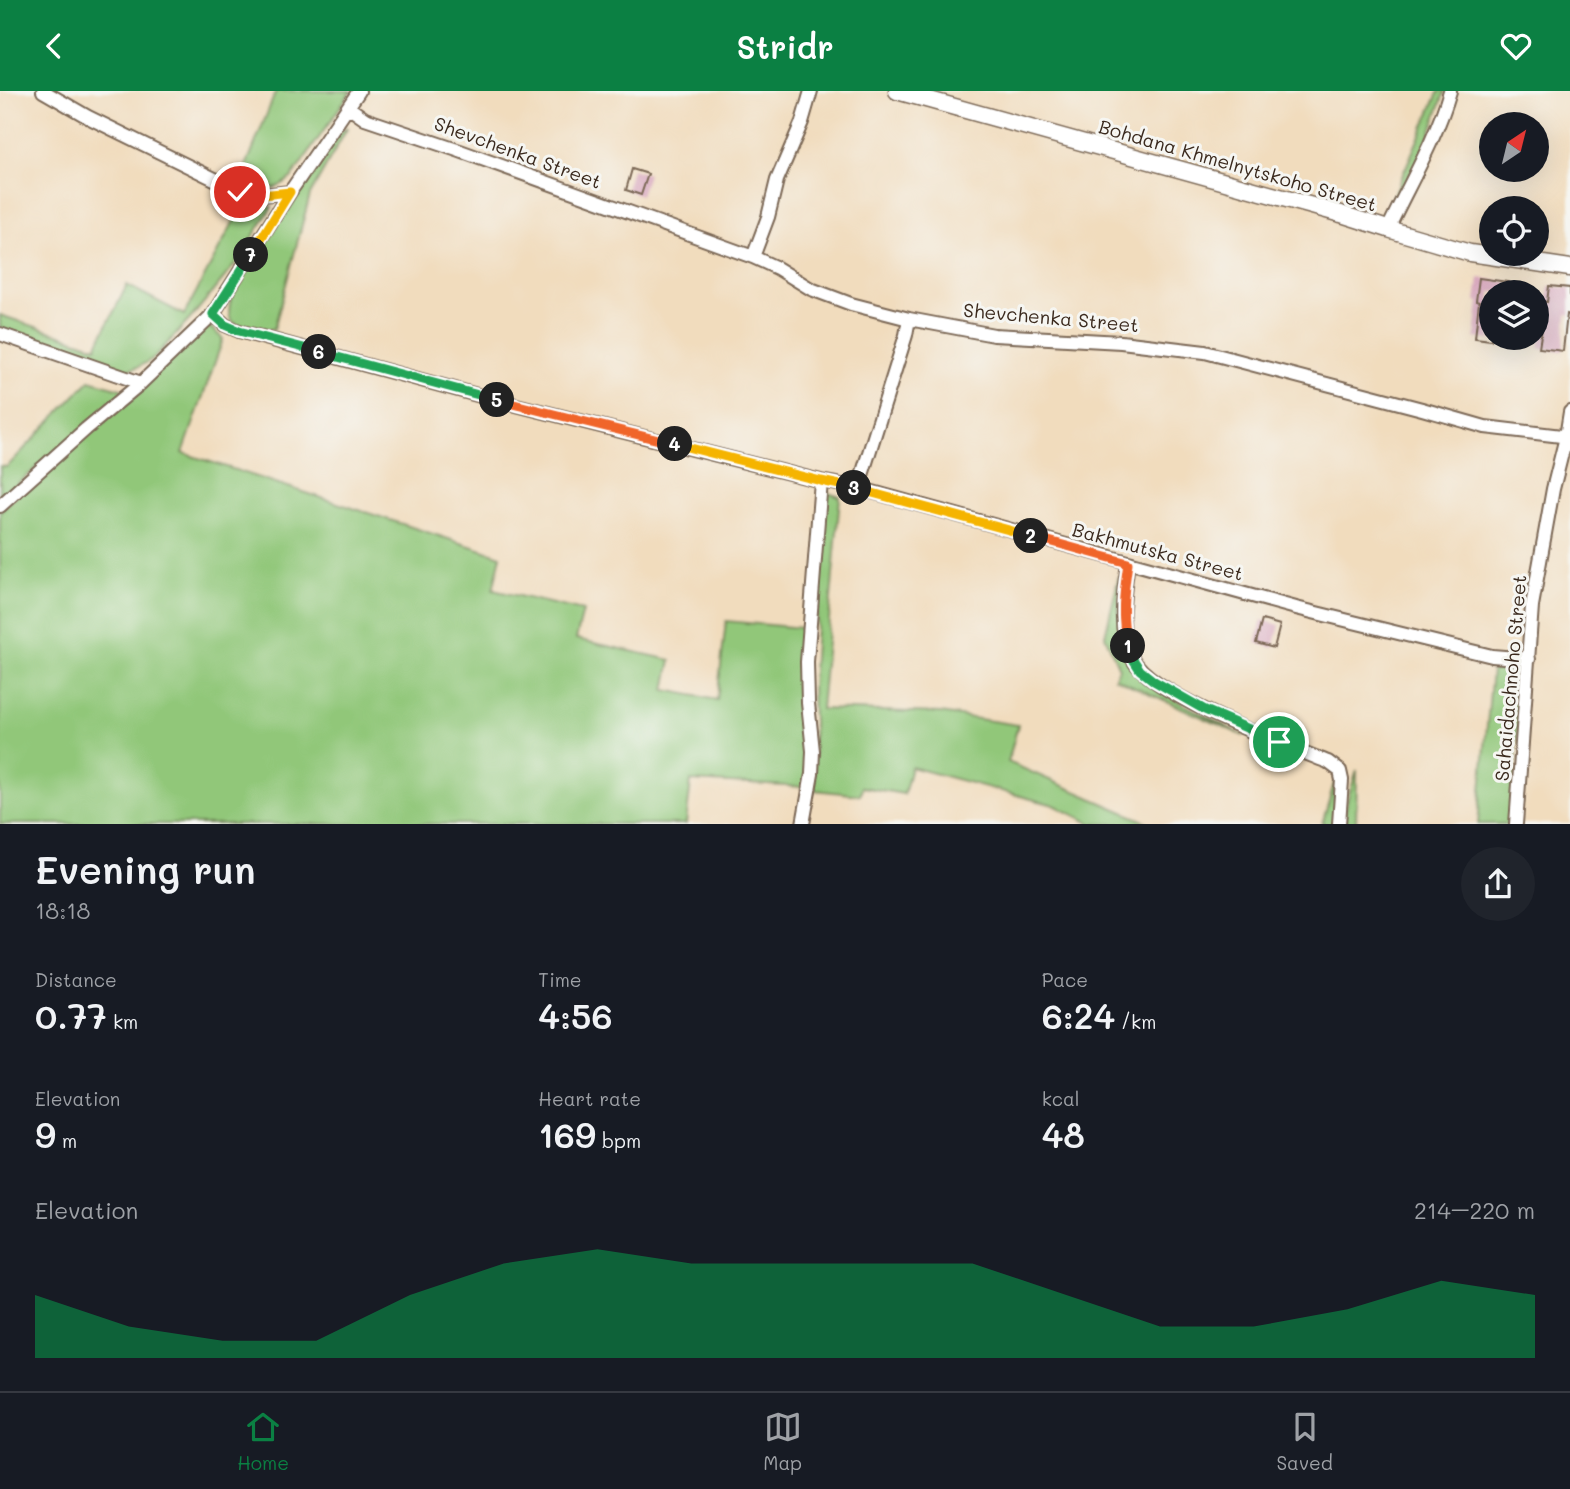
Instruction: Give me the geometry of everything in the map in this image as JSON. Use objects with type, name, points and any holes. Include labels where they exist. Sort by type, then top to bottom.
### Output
[{"type":"street","points":[[43,91],[88,117],[240,192],[253,196],[290,192]]},
{"type":"street","points":[[0,506],[141,383],[213,314],[290,192],[359,91]]},
{"type":"street","points":[[753,257],[768,217],[777,180],[802,122],[811,91]]},
{"type":"street","name":"Bohdana Khmelnytskoho Street","points":[[898,91],[1341,214],[1470,253],[1570,268]]},
{"type":"street","points":[[1388,229],[1428,149],[1444,113],[1450,91]]},
{"type":"street","name":"Shevchenka Street","points":[[348,107],[365,119],[753,257],[811,289],[851,304],[909,319],[994,335],[1121,342],[1205,352],[1485,427],[1568,437]]},
{"type":"street","name":"Bakhmutska Street","points":[[213,314],[225,325],[250,334],[492,399],[858,488],[1309,611],[1492,656],[1529,659]]},
{"type":"street","points":[[858,488],[904,344],[909,319]]},
{"type":"street","points":[[0,334],[141,383]]},
{"type":"street","name":"Sahaidachnoho Street","points":[[1517,824],[1532,607],[1553,489],[1568,437],[1570,412]]},
{"type":"street","points":[[803,824],[812,774],[807,663],[821,481]]},
{"type":"street","points":[[1128,563],[1124,598],[1125,635],[1131,656],[1140,670],[1205,710],[1328,762],[1340,771],[1342,780],[1339,824]]},
{"type":"green space","points":[[276,91],[351,91],[292,177],[279,186],[267,189],[241,179]]},
{"type":"green space","points":[[1439,91],[1445,91],[1427,142],[1394,205],[1390,204]]},
{"type":"green space","points":[[348,127],[310,195],[274,329],[234,323],[229,311],[236,286],[318,160],[339,133]]},
{"type":"green space","points":[[243,204],[272,207],[233,267],[191,318],[154,358],[138,367],[121,371],[0,327],[0,315],[96,347],[127,285],[184,315]]},
{"type":"green space","points":[[208,325],[223,339],[183,453],[501,556],[493,590],[583,611],[576,639],[671,660],[665,690],[717,700],[726,621],[801,628],[803,704],[808,747],[805,787],[691,781],[686,824],[0,824],[0,511]]},
{"type":"green space","points":[[90,380],[127,391],[0,499],[0,466],[7,467]]},
{"type":"green space","points":[[825,492],[840,497],[821,709],[940,713],[1018,725],[1008,762],[1151,824],[1092,824],[1054,805],[911,767],[904,794],[862,787],[860,795],[815,790],[812,687]]},
{"type":"green space","points":[[1119,576],[1119,645],[1130,665],[1153,688],[1244,736],[1115,678],[1119,668],[1105,636]]},
{"type":"green space","points":[[1492,670],[1520,672],[1512,824],[1478,824]]},
{"type":"green space","points":[[1357,770],[1356,824],[1344,824],[1347,801]]},
{"type":"green space","points":[[1336,777],[1333,824],[1322,824]]},
{"type":"building","points":[[632,169],[648,174],[641,195],[626,190]]},
{"type":"building","points":[[1479,278],[1494,280],[1479,280],[1479,302],[1476,301]]},
{"type":"building","points":[[1549,286],[1570,288],[1570,315],[1567,314],[1563,351],[1549,349]]},
{"type":"building","points":[[1479,302],[1479,338],[1475,338]]},
{"type":"building","points":[[1262,620],[1280,625],[1274,648],[1256,643]]},
{"type":"route","points":[[240,192],[253,196],[290,192],[213,314],[225,325],[492,399],[858,488],[1128,563],[1123,618],[1131,656],[1140,670],[1205,710],[1279,742]]}]
